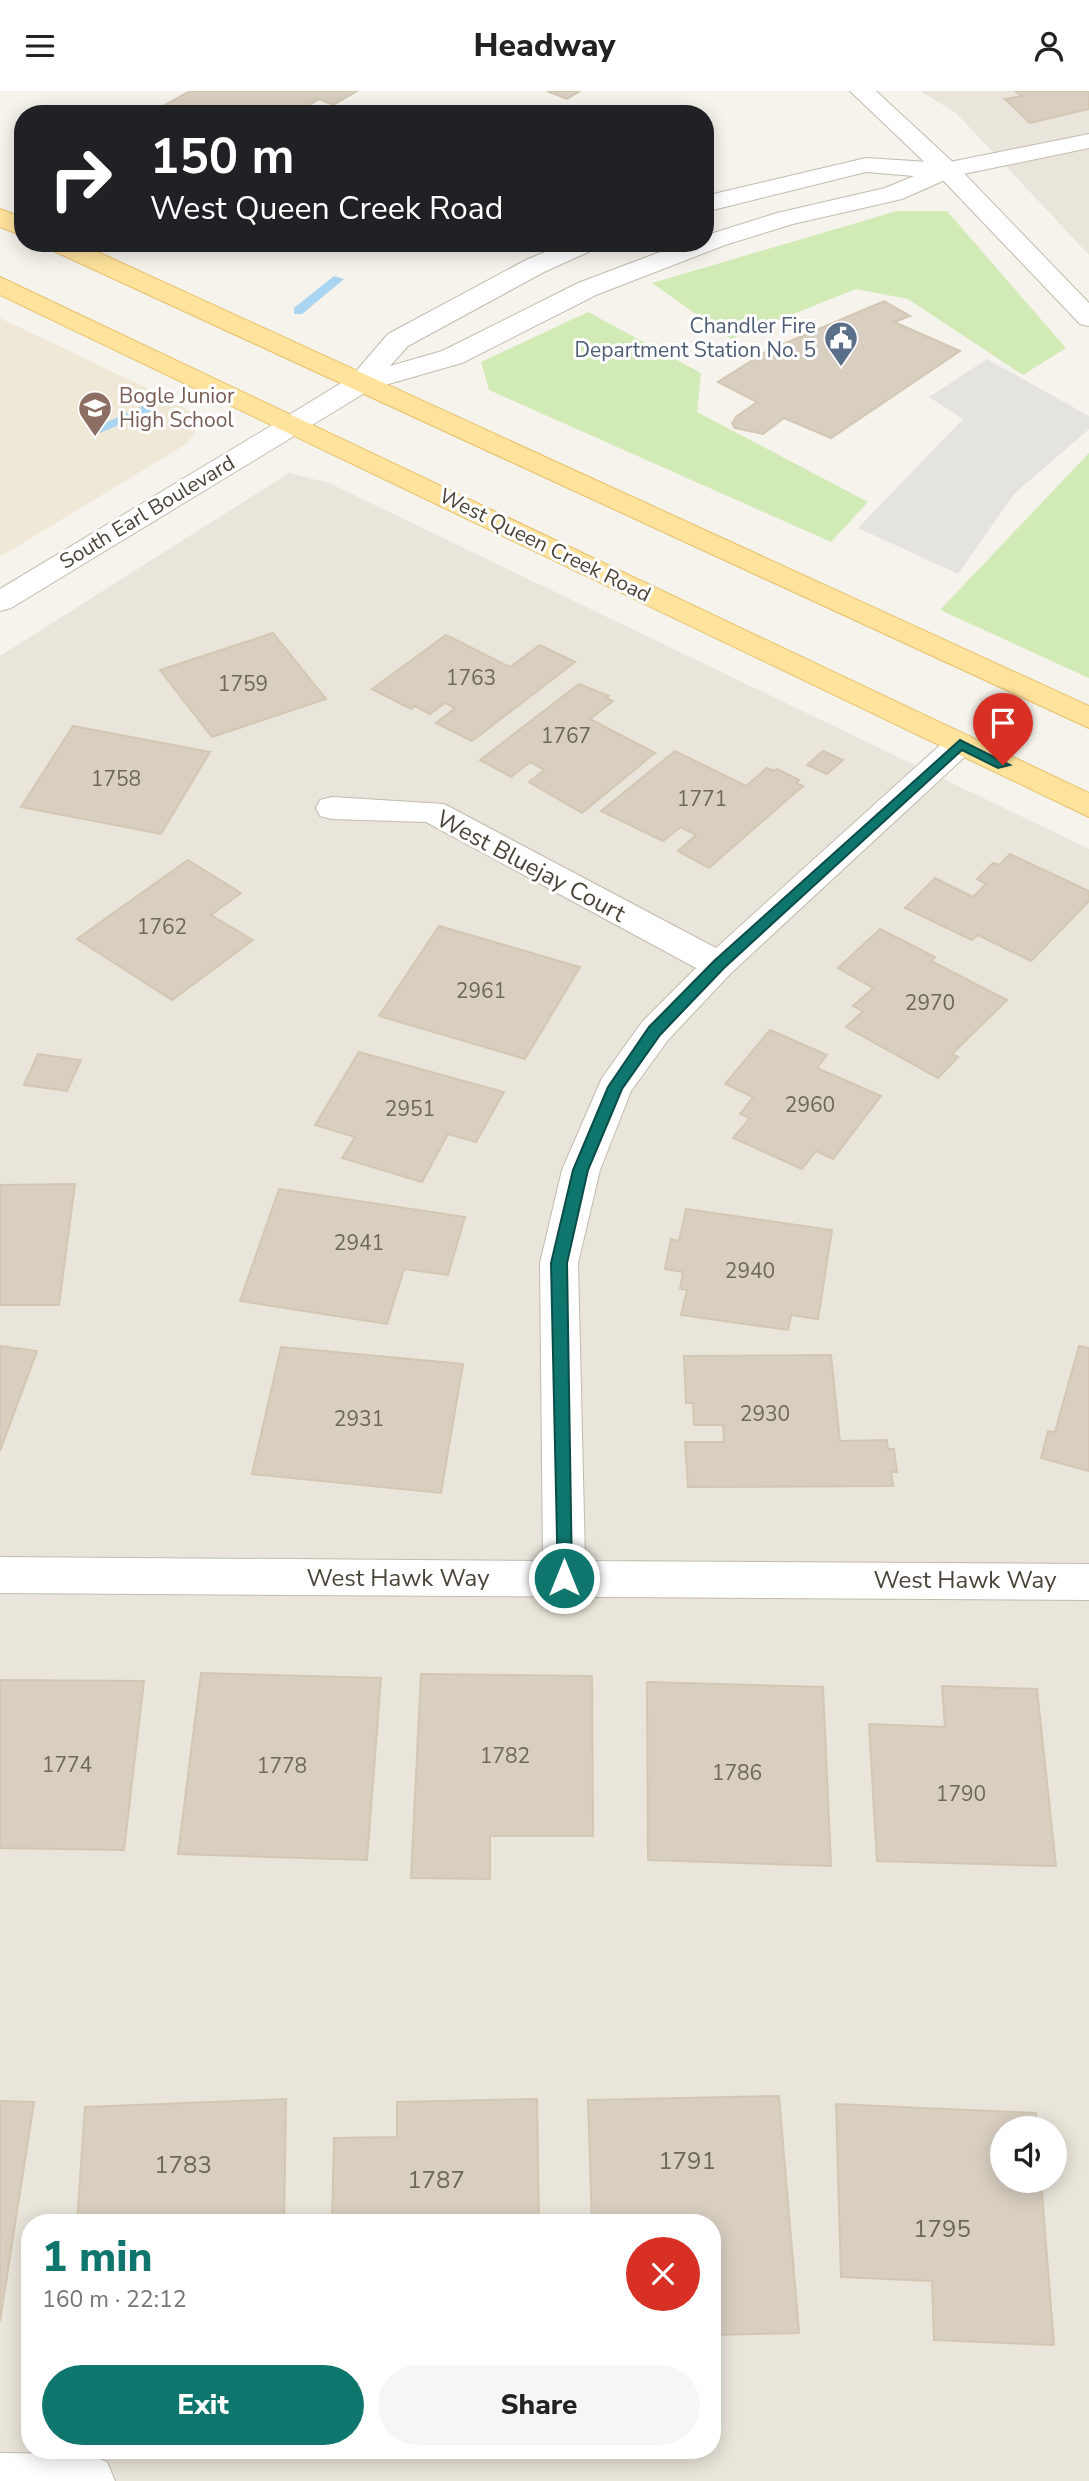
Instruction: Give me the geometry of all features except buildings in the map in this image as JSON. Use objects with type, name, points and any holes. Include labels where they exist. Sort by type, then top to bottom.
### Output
[{"type":"main road","points":[[76,252],[1089,718]]},
{"type":"main road","name":"West Queen Creek Road","points":[[0,285],[1089,806]]},
{"type":"street","points":[[862,91],[947,170],[1089,318]]},
{"type":"street","points":[[714,243],[786,218],[893,194],[947,170],[1089,141]]},
{"type":"street","points":[[714,202],[866,165],[947,170]]},
{"type":"street","points":[[361,383],[398,340],[534,265],[566,252]]},
{"type":"street","points":[[361,383],[452,357],[587,289],[686,252]]},
{"type":"street","name":"South Earl Boulevard","points":[[0,602],[361,383]]},
{"type":"street","points":[[564,1578],[559,1263],[581,1170],[615,1087],[654,1031],[719,965],[960,744]]},
{"type":"street","name":"West Bluejay Court","points":[[332,808],[432,812],[719,965]]},
{"type":"street","name":"West Hawk Way","points":[[0,1575],[1089,1582]]},
{"type":"street","points":[[0,2480],[88,2481]]},
{"type":"shaded area","points":[[920,91],[1089,91],[1089,255],[956,113]]},
{"type":"shaded area","name":"Bogle Junior High School","points":[[0,318],[176,402],[190,412],[195,422],[195,433],[186,444],[0,557]]},
{"type":"shaded area","points":[[987,359],[1089,416],[1089,429],[1014,494],[958,574],[858,528],[963,419],[929,397]]},
{"type":"shaded area","points":[[289,473],[329,483],[1089,849],[1089,2481],[0,2481],[0,656]]},
{"type":"green space","points":[[897,211],[947,211],[1066,348],[1023,375],[908,299],[856,289],[731,339],[652,283]]},
{"type":"green space","points":[[588,312],[701,373],[697,412],[868,502],[831,542],[489,390],[481,362]]},
{"type":"green space","points":[[1089,453],[1089,678],[940,610]]},
{"type":"waterway","points":[[298,311],[338,279]]},
{"type":"waterway","points":[[95,430],[152,406]]},
{"type":"place","name":"Chandler Fire Department Station No. 5","points":[[841,368]]},
{"type":"place","name":"Bogle Junior High School","points":[[95,438]]},
{"type":"route","points":[[564,1578],[559,1263],[581,1170],[615,1087],[654,1031],[719,965],[960,744],[1003,765]]}]
